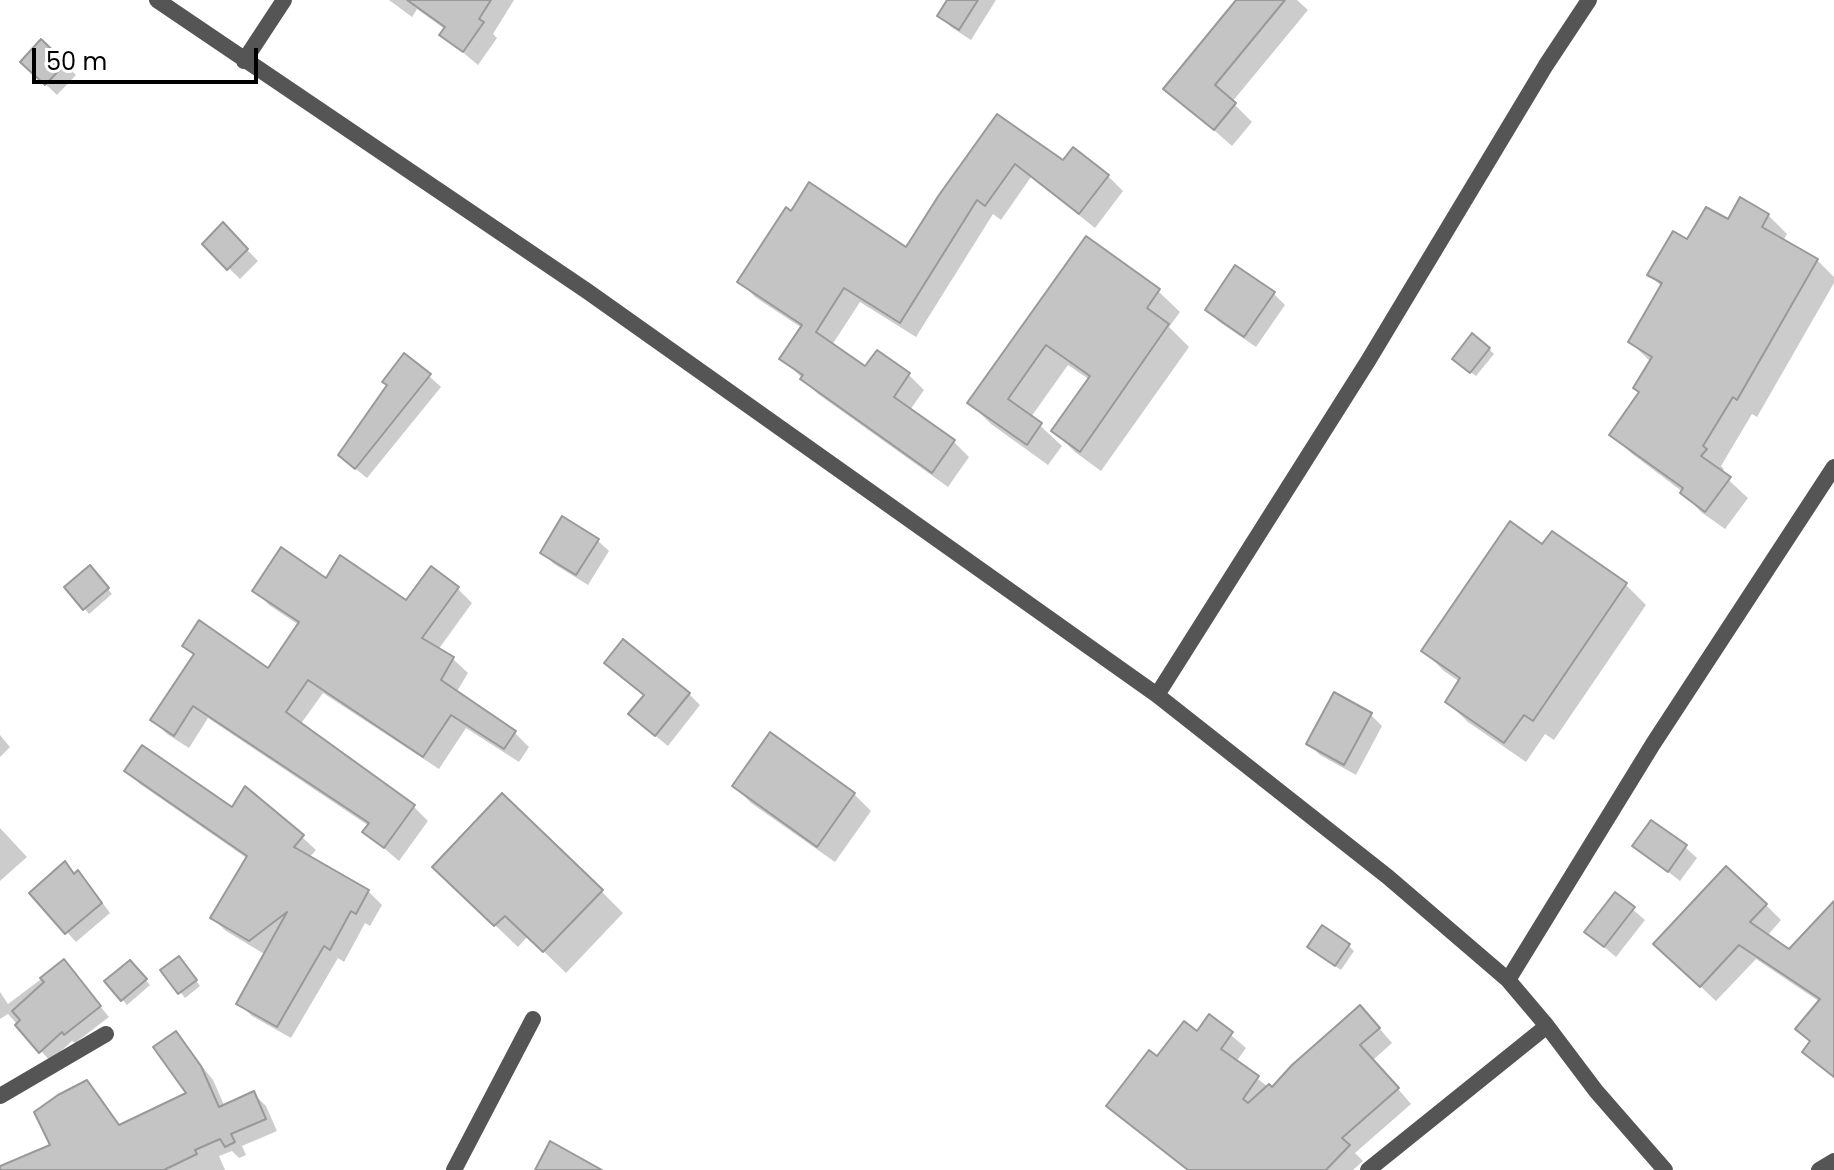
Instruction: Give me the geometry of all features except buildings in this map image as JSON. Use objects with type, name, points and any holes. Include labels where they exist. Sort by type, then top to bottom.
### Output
[{"type":"street","points":[[157,0],[587,291],[1157,695],[1388,877],[1508,980],[1596,1091],[1665,1170]]},
{"type":"street","points":[[244,61],[284,0]]},
{"type":"street","points":[[1157,695],[1368,361],[1546,65],[1589,0]]},
{"type":"street","points":[[1508,980],[1653,744],[1834,467]]},
{"type":"street","points":[[454,1170],[533,1019]]},
{"type":"street","points":[[1372,1166],[1547,1026]]},
{"type":"street","points":[[0,1096],[106,1034]]},
{"type":"street","points":[[1819,1170],[1834,1161]]},
{"type":"street","points":[[1372,1166],[1395,1170]]}]
